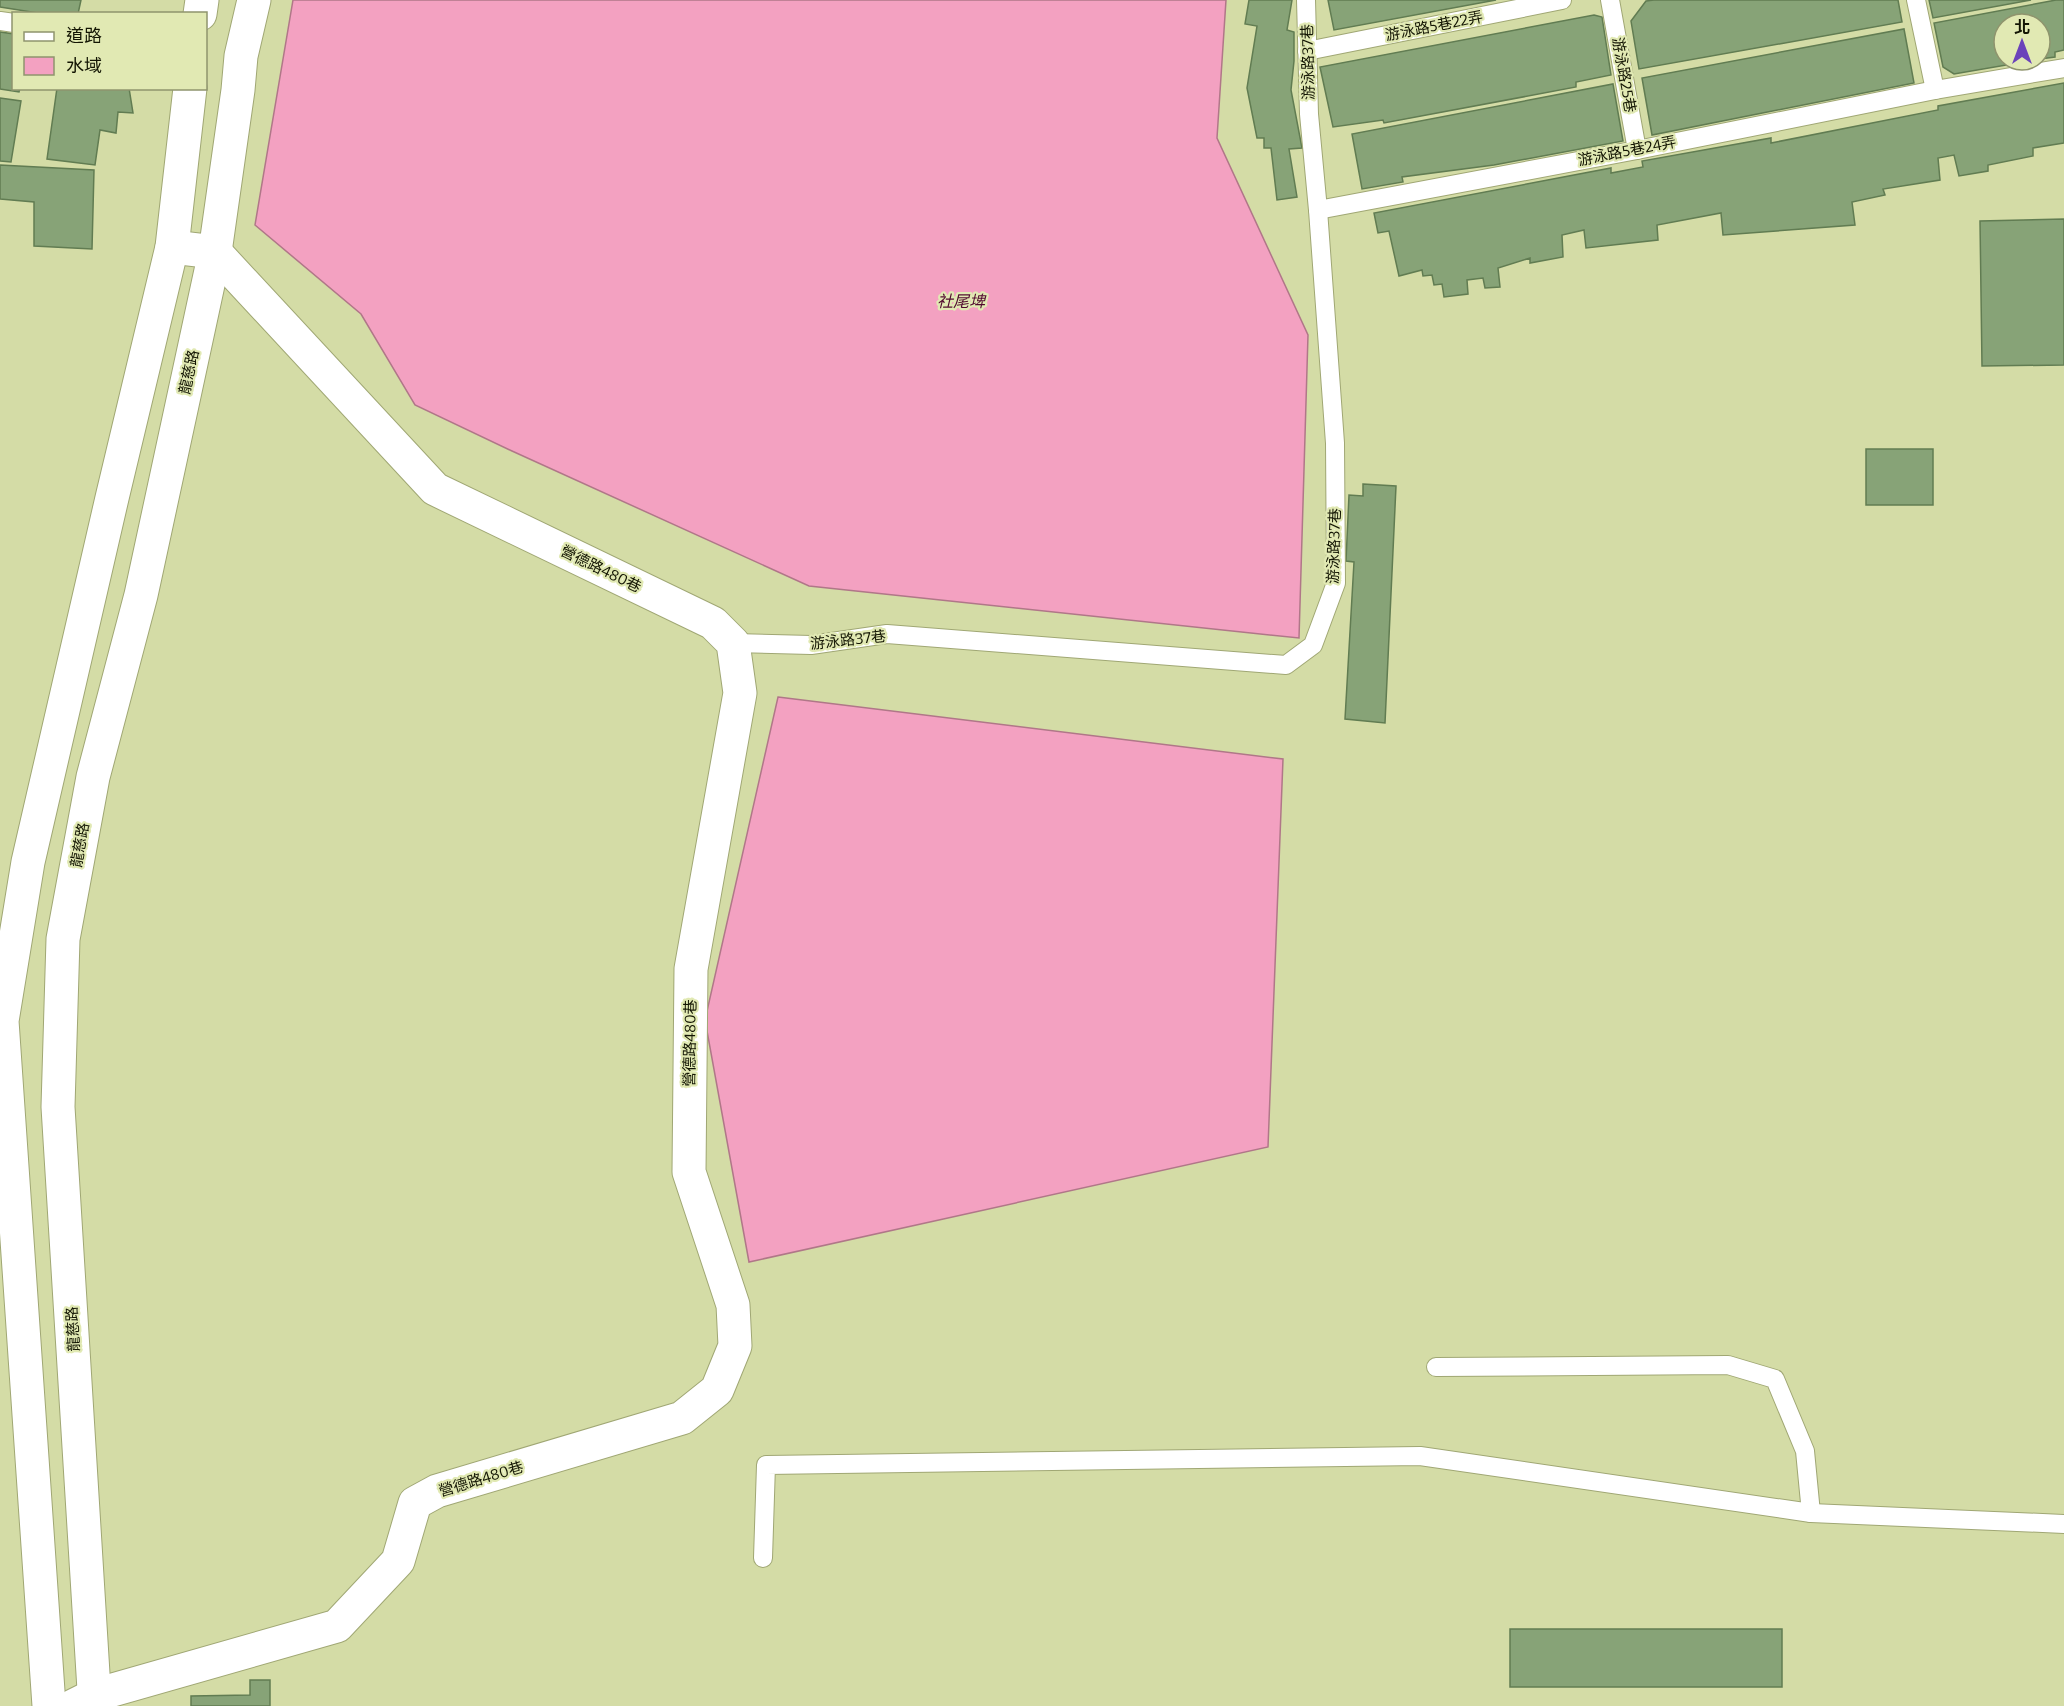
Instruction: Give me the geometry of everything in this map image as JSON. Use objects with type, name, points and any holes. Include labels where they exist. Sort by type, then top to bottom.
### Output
[{"type":"street","name":"龍慈路","points":[[88,1702],[58,1107],[63,939],[93,777],[141,595],[215,252],[241,56],[254,0]]},
{"type":"street","points":[[49,1706],[2,1021],[28,862],[172,247],[190,90]]},
{"type":"street","points":[[172,247],[215,252]]},
{"type":"street","name":"營德路480巷","points":[[88,1702],[337,1626],[398,1562],[415,1503],[437,1491],[682,1418],[717,1390],[735,1346],[733,1305],[689,1172],[691,969],[740,693],[733,643],[713,622],[435,489],[215,252]]},
{"type":"lane","name":"游泳路37巷","points":[[733,643],[812,645],[886,634],[1286,665],[1313,645],[1336,583],[1335,443],[1309,114],[1306,0]]},
{"type":"lane","name":"游泳路5巷22弄","points":[[1307,51],[1562,0]]},
{"type":"lane","name":"游泳路25巷","points":[[1610,0],[1637,150]]},
{"type":"lane","points":[[1916,0],[1935,90]]},
{"type":"lane","name":"游泳路5巷24弄","points":[[1318,210],[1637,150],[1935,90],[2064,68]]},
{"type":"lane","points":[[1436,1367],[1728,1365],[1775,1379],[1805,1451],[1811,1513]]},
{"type":"lane","points":[[763,1558],[766,1465],[1420,1455],[1811,1513],[2064,1524]]},
{"type":"water","name":"社尾埤","points":[[293,0],[1226,0],[1217,138],[1308,335],[1299,638],[809,586],[415,405],[361,314],[255,225]]},
{"type":"water","points":[[778,697],[1283,759],[1268,1147],[749,1262],[705,1020]]},
{"type":"building","points":[[0,0],[81,0],[78,12],[31,12],[0,7]]},
{"type":"building","points":[[1249,0],[1292,0],[1287,30],[1294,32],[1291,90],[1302,148],[1289,149],[1297,197],[1277,200],[1271,148],[1264,148],[1264,138],[1257,138],[1247,88],[1257,26],[1245,24]]},
{"type":"building","points":[[1328,0],[1496,0],[1334,30]]},
{"type":"building","points":[[1898,0],[1902,22],[1639,69],[1631,21],[1646,1]]},
{"type":"building","points":[[1929,0],[2031,0],[1933,18]]},
{"type":"building","points":[[2064,0],[2064,50],[2055,52],[2055,57],[2052,57],[2052,12],[1992,12]]},
{"type":"building","points":[[1992,12],[1992,67],[1954,74],[1943,67],[1934,23]]},
{"type":"building","points":[[1594,15],[1602,17],[1611,75],[1576,82],[1576,87],[1384,123],[1383,120],[1333,127],[1320,67]]},
{"type":"building","points":[[1904,29],[1914,83],[1652,135],[1642,78]]},
{"type":"building","points":[[0,32],[12,34],[12,90],[20,90],[19,92],[0,89]]},
{"type":"building","points":[[2064,83],[2064,143],[2033,148],[2033,156],[1988,165],[1988,171],[1959,176],[1954,155],[1938,158],[1940,180],[1883,189],[1885,195],[1852,202],[1855,225],[1723,235],[1721,213],[1657,225],[1658,240],[1586,248],[1584,230],[1562,235],[1563,257],[1530,263],[1530,258],[1498,268],[1500,287],[1485,288],[1483,278],[1467,280],[1468,294],[1444,297],[1442,284],[1434,285],[1432,275],[1423,276],[1422,270],[1399,276],[1389,231],[1378,233],[1374,213],[1611,168],[1611,173],[1643,167],[1642,161],[1771,138],[1771,143],[1938,110],[1938,106]]},
{"type":"building","points":[[1613,84],[1623,141],[1494,165],[1402,177],[1403,182],[1362,189],[1352,134]]},
{"type":"building","points":[[57,90],[129,90],[133,113],[118,112],[116,133],[100,130],[95,165],[47,159]]},
{"type":"building","points":[[0,98],[21,101],[11,162],[0,161]]},
{"type":"building","points":[[0,165],[94,170],[92,249],[34,246],[34,202],[0,199]]},
{"type":"building","points":[[2064,219],[2064,365],[1982,366],[1980,221]]},
{"type":"building","points":[[1866,449],[1933,449],[1933,505],[1866,505]]},
{"type":"building","points":[[1363,484],[1396,486],[1385,723],[1345,719],[1354,562],[1346,561],[1349,495],[1363,496]]},
{"type":"building","points":[[1510,1629],[1782,1629],[1782,1687],[1510,1687]]},
{"type":"building","points":[[250,1680],[270,1680],[270,1706],[191,1706],[191,1696],[250,1695]]}]
